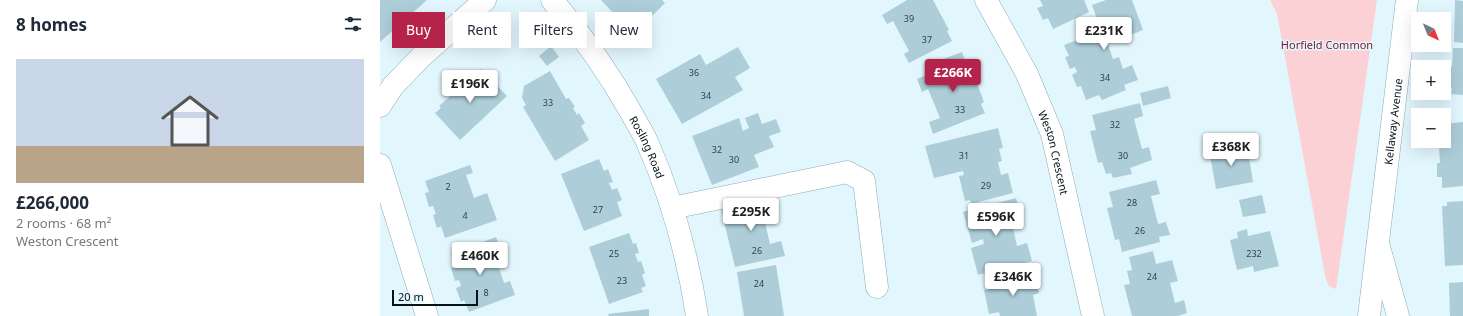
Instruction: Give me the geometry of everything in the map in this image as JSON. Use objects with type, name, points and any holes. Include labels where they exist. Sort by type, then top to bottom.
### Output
[{"type":"street","points":[[380,106],[393,86],[402,76],[485,0]]},
{"type":"street","name":"Rosling Road","points":[[552,0],[578,31],[612,78],[648,143],[672,208],[698,316]]},
{"type":"street","name":"Weston Crescent","points":[[986,0],[1027,74],[1052,134],[1093,316]]},
{"type":"street","name":"Kellaway Avenue","points":[[1369,316],[1407,0]]},
{"type":"street","points":[[380,165],[426,316]]},
{"type":"street","points":[[672,208],[847,172],[864,180],[877,287]]},
{"type":"street","name":"Kellaway Avenue","points":[[1378,243],[1398,316]]},
{"type":"green space","name":"Horfield Common","points":[[1270,0],[1377,0],[1336,289],[1329,286],[1326,280],[1277,14]]},
{"type":"building","points":[[380,0],[427,0],[414,12],[392,12],[392,31],[380,42]]},
{"type":"building","points":[[601,0],[662,0],[665,3],[652,16],[652,12],[612,12]]},
{"type":"building","points":[[907,0],[933,0],[949,30],[947,31],[952,41],[909,63],[904,54],[909,51],[893,21],[887,24],[882,15]]},
{"type":"building","points":[[1040,0],[1084,0],[1089,12],[1053,29],[1048,18],[1043,20],[1037,8],[1043,6]]},
{"type":"building","points":[[1106,0],[1132,0],[1143,30],[1108,44],[1113,59],[1119,57],[1123,69],[1132,65],[1138,80],[1124,85],[1126,90],[1102,100],[1099,95],[1086,100],[1081,86],[1077,87],[1072,75],[1077,72],[1075,67],[1070,69],[1065,57],[1069,56],[1064,45],[1101,31],[1092,5]]},
{"type":"building","points":[[1455,0],[1463,1],[1463,43],[1454,42]]},
{"type":"building","points":[[738,47],[750,68],[735,77],[743,90],[682,124],[656,79],[700,54],[706,65]]},
{"type":"building","points":[[549,48],[552,48],[559,57],[547,66],[539,56]]},
{"type":"building","points":[[1453,48],[1463,48],[1463,95],[1451,94]]},
{"type":"building","points":[[962,52],[969,71],[972,70],[984,102],[981,104],[985,113],[933,134],[929,122],[940,118],[928,89],[922,92],[917,79],[941,69],[938,61]]},
{"type":"building","points":[[481,69],[507,96],[460,140],[435,113],[441,108],[439,106]]},
{"type":"building","points":[[550,71],[566,99],[569,98],[575,107],[573,108],[577,115],[579,113],[585,123],[581,126],[589,140],[555,161],[523,107],[526,105],[522,98],[524,86]]},
{"type":"building","points":[[1168,86],[1171,98],[1143,106],[1140,93]]},
{"type":"building","points":[[1140,103],[1143,116],[1134,119],[1142,149],[1149,147],[1152,160],[1130,168],[1132,174],[1113,178],[1111,173],[1106,174],[1102,162],[1098,163],[1090,131],[1096,130],[1092,115]]},
{"type":"building","points":[[758,113],[762,124],[776,119],[781,132],[769,136],[774,147],[754,155],[759,167],[712,185],[692,136],[739,118],[743,131],[749,128],[745,118]]},
{"type":"building","points":[[1463,122],[1463,186],[1442,188],[1442,177],[1437,177],[1437,163],[1440,163],[1439,148],[1451,148],[1451,123]]},
{"type":"building","points":[[998,128],[1003,148],[999,149],[1002,161],[998,162],[1001,175],[1008,173],[1013,193],[971,204],[970,200],[965,201],[959,176],[964,175],[963,171],[934,178],[925,146]]},
{"type":"building","points":[[1238,145],[1239,152],[1248,151],[1253,182],[1216,189],[1209,150]]},
{"type":"building","points":[[599,159],[604,171],[608,169],[613,182],[609,183],[612,190],[617,188],[622,200],[617,202],[622,216],[584,231],[561,174]]},
{"type":"building","points":[[470,165],[473,173],[466,175],[474,198],[487,193],[497,220],[445,238],[441,226],[437,228],[433,215],[436,214],[433,206],[429,207],[425,193],[429,192],[425,181]]},
{"type":"building","points":[[1156,180],[1160,194],[1151,196],[1158,224],[1166,222],[1170,235],[1159,237],[1160,242],[1122,252],[1119,239],[1115,240],[1107,208],[1113,207],[1109,192]]},
{"type":"building","points":[[1262,195],[1266,213],[1243,217],[1239,200]]},
{"type":"building","points":[[772,196],[776,211],[763,214],[770,244],[781,241],[785,256],[735,267],[721,209]]},
{"type":"building","points":[[1016,198],[1021,216],[1011,218],[1017,246],[1027,243],[1032,261],[978,275],[971,248],[984,244],[983,239],[972,243],[963,212]]},
{"type":"building","points":[[1463,201],[1463,265],[1445,266],[1442,206],[1447,206],[1447,202]]},
{"type":"building","points":[[1247,229],[1248,236],[1270,231],[1279,266],[1254,272],[1253,266],[1237,270],[1230,240],[1238,238],[1237,232]]},
{"type":"building","points":[[629,233],[633,244],[636,243],[639,253],[635,254],[638,262],[641,261],[645,273],[642,275],[646,286],[641,288],[643,292],[609,304],[589,247]]},
{"type":"building","points":[[496,237],[500,248],[493,250],[504,283],[510,281],[515,295],[469,312],[464,300],[461,302],[456,288],[461,286],[459,280],[455,281],[451,268],[456,267],[451,254]]},
{"type":"building","points":[[1153,251],[1156,264],[1172,260],[1178,281],[1170,283],[1175,303],[1184,300],[1187,313],[1178,316],[1132,316],[1124,285],[1130,284],[1127,271],[1132,270],[1129,257]]},
{"type":"building","points":[[776,265],[784,316],[744,316],[737,272]]},
{"type":"building","points":[[1035,275],[1039,293],[1033,295],[1037,316],[1000,316],[999,312],[989,314],[984,290],[994,288],[993,283]]},
{"type":"building","points":[[1463,282],[1463,316],[1450,316],[1449,283]]},
{"type":"building","points":[[649,309],[649,316],[609,316],[608,314]]}]
